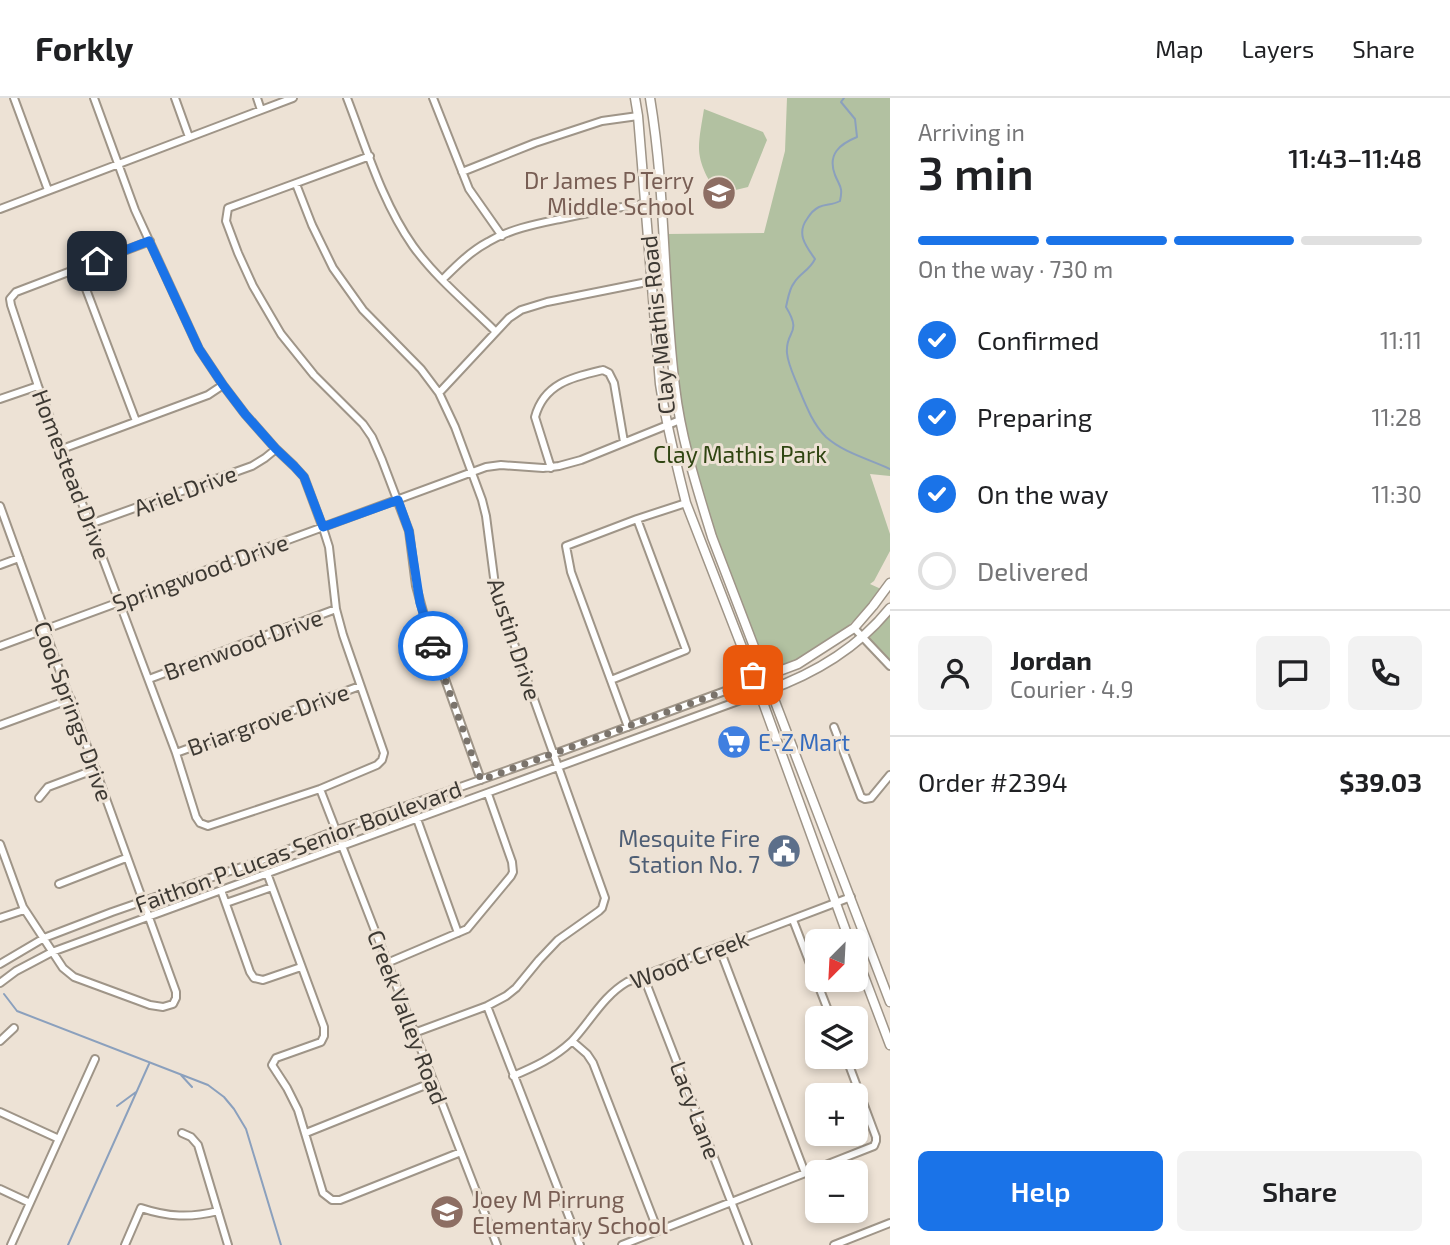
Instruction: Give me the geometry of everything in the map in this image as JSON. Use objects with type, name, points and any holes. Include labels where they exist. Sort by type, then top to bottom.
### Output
[{"type":"main road","name":"Clay Mathis Road","points":[[635,98],[660,384],[676,466],[686,503],[760,693],[845,929]]},
{"type":"main road","name":"Clay Mathis Road","points":[[649,98],[657,161],[671,351],[680,421],[689,463],[712,537],[890,1002]]},
{"type":"main road","name":"Faithon P Lucas Senior Boulevard","points":[[755,680],[798,664],[854,628],[890,583]]},
{"type":"main road","name":"Faithon P Lucas Senior Boulevard","points":[[760,693],[819,668],[863,637],[890,608]]},
{"type":"main road","points":[[789,774],[802,769]]},
{"type":"main road","points":[[810,831],[823,825]]},
{"type":"main road","points":[[868,977],[879,973]]},
{"type":"main road","points":[[868,988],[890,1045]]},
{"type":"street","points":[[14,98],[48,190]]},
{"type":"street","points":[[94,98],[135,211],[199,349],[245,414],[304,477],[323,527],[336,609],[383,749],[383,757],[377,765],[320,789]]},
{"type":"street","points":[[175,98],[190,137]]},
{"type":"street","points":[[257,98],[261,110]]},
{"type":"street","points":[[0,209],[293,98]]},
{"type":"street","points":[[347,98],[386,196],[413,246],[496,332]]},
{"type":"street","points":[[434,98],[469,189],[502,236]]},
{"type":"street","points":[[462,172],[535,143],[602,121],[638,116]]},
{"type":"street","points":[[370,156],[228,208],[226,221],[253,286],[281,334],[314,375],[363,424],[372,437],[409,531],[418,594],[426,625],[481,780]]},
{"type":"street","name":"Austin Drive","points":[[296,184],[333,268],[363,310],[421,369],[439,394],[455,427],[482,500],[496,593],[604,894],[604,903],[599,911],[558,940],[512,992],[487,1006],[414,1032]]},
{"type":"street","points":[[443,279],[467,256],[489,241],[530,225],[611,208],[645,204]]},
{"type":"street","name":"Homestead Drive","points":[[149,241],[16,292],[10,299],[13,313],[200,823],[208,826],[320,789]]},
{"type":"street","points":[[78,268],[136,421]]},
{"type":"street","points":[[439,394],[509,318],[521,310],[547,302],[652,281]]},
{"type":"street","points":[[551,468],[535,417],[552,390],[572,377],[603,370],[609,373],[613,379],[624,442]]},
{"type":"street","points":[[62,449],[208,395],[223,385]]},
{"type":"street","points":[[0,399],[38,386]]},
{"type":"street","name":"Springwood Drive","points":[[0,646],[486,467],[501,465],[551,468],[581,460],[680,421]]},
{"type":"street","name":"Ariel Drive","points":[[90,524],[252,466],[276,449]]},
{"type":"street","points":[[628,727],[571,572],[566,546],[686,503]]},
{"type":"street","name":"Cool Springs Drive","points":[[0,506],[176,992],[175,1001],[168,1007],[150,1005],[74,976],[63,968],[52,952]]},
{"type":"street","points":[[611,680],[686,650],[637,519]]},
{"type":"street","points":[[0,565],[19,558]]},
{"type":"street","name":"Brenwood Drive","points":[[149,679],[336,609]]},
{"type":"street","points":[[854,628],[890,666]]},
{"type":"street","name":"Faithon P Lucas Senior Boulevard","points":[[0,964],[44,938],[755,680]]},
{"type":"street","name":"Briargrove Drive","points":[[176,753],[360,686]]},
{"type":"street","name":"Faithon P Lucas Senior Boulevard","points":[[0,983],[16,971],[52,952],[760,693]]},
{"type":"street","points":[[0,725],[71,699]]},
{"type":"street","points":[[648,719],[653,732]]},
{"type":"street","points":[[834,727],[861,797],[871,798],[890,775]]},
{"type":"street","points":[[39,798],[48,788],[96,769]]},
{"type":"street","name":"Creek Valley Road","points":[[320,789],[497,1245]]},
{"type":"street","points":[[387,963],[470,926],[508,882],[513,872],[512,862],[488,794]]},
{"type":"street","points":[[416,819],[458,933]]},
{"type":"street","points":[[0,844],[24,911],[52,952]]},
{"type":"street","points":[[59,884],[127,859]]},
{"type":"street","points":[[267,873],[324,1027],[323,1040],[317,1045],[276,1058],[272,1065],[295,1101],[326,1196],[332,1200],[340,1200],[461,1152]]},
{"type":"street","points":[[226,904],[272,887]]},
{"type":"street","points":[[221,890],[254,978],[263,980],[302,967]]},
{"type":"street","name":"Wood Creek","points":[[513,1076],[557,1054],[572,1041],[606,999],[627,982],[851,897]]},
{"type":"street","points":[[0,918],[24,911]]},
{"type":"street","points":[[793,920],[826,1006]]},
{"type":"street","points":[[719,947],[805,1170]]},
{"type":"street","name":"Lacy Lane","points":[[643,975],[748,1245]]},
{"type":"street","points":[[487,1006],[580,1245]]},
{"type":"street","points":[[0,1041],[14,1028]]},
{"type":"street","points":[[572,1041],[593,1063],[658,1231]]},
{"type":"street","points":[[11,1245],[95,1059]]},
{"type":"street","points":[[840,1160],[871,1148],[876,1143],[850,1069]]},
{"type":"street","points":[[306,1133],[433,1082]]},
{"type":"street","points":[[0,1112],[59,1139]]},
{"type":"street","points":[[183,1133],[195,1140],[228,1245]]},
{"type":"street","points":[[622,1245],[805,1173]]},
{"type":"street","points":[[0,1189],[30,1203]]},
{"type":"street","points":[[125,1245],[141,1208],[178,1217],[218,1211]]},
{"type":"street","points":[[834,1245],[890,1223]]},
{"type":"green space","name":"Clay Mathis Park","points":[[787,98],[890,98],[890,476],[870,474],[890,534],[890,551],[870,584],[881,589],[864,610],[824,645],[791,664],[781,665],[770,661],[759,649],[710,521],[683,425],[670,307],[667,234],[764,233],[785,151]]},
{"type":"green space","points":[[704,109],[763,132],[767,140],[748,187],[719,194],[708,179],[699,148]]},
{"type":"green space","points":[[890,615],[890,663],[868,639]]},
{"type":"waterway","points":[[844,98],[841,102],[855,119],[857,137],[840,147],[834,156],[833,168],[841,190],[840,201],[817,208],[802,230],[808,249],[815,259],[792,285],[790,291],[786,307],[793,328],[787,353],[804,402],[821,432],[841,447],[890,469]]},
{"type":"waterway","points":[[4,994],[17,1011],[208,1085],[224,1097],[246,1129],[281,1245]]},
{"type":"waterway","points":[[68,1245],[149,1064]]},
{"type":"waterway","points":[[181,1075],[192,1087]]},
{"type":"waterway","points":[[117,1106],[136,1092]]},
{"type":"way so far","points":[[433,646],[481,780],[755,680],[753,675]]},
{"type":"place","name":"Dr James P Terry Middle School","points":[[719,193]]},
{"type":"place","name":"E-Z Mart","points":[[734,742]]},
{"type":"place","name":"Mesquite Fire Station No. 7","points":[[784,851]]},
{"type":"place","name":"Joey M Pirrung Elementary School","points":[[447,1212]]},
{"type":"route","points":[[97,261],[149,241],[199,349],[245,414],[304,477],[323,527],[398,500],[409,531],[416,586],[433,646]]}]
